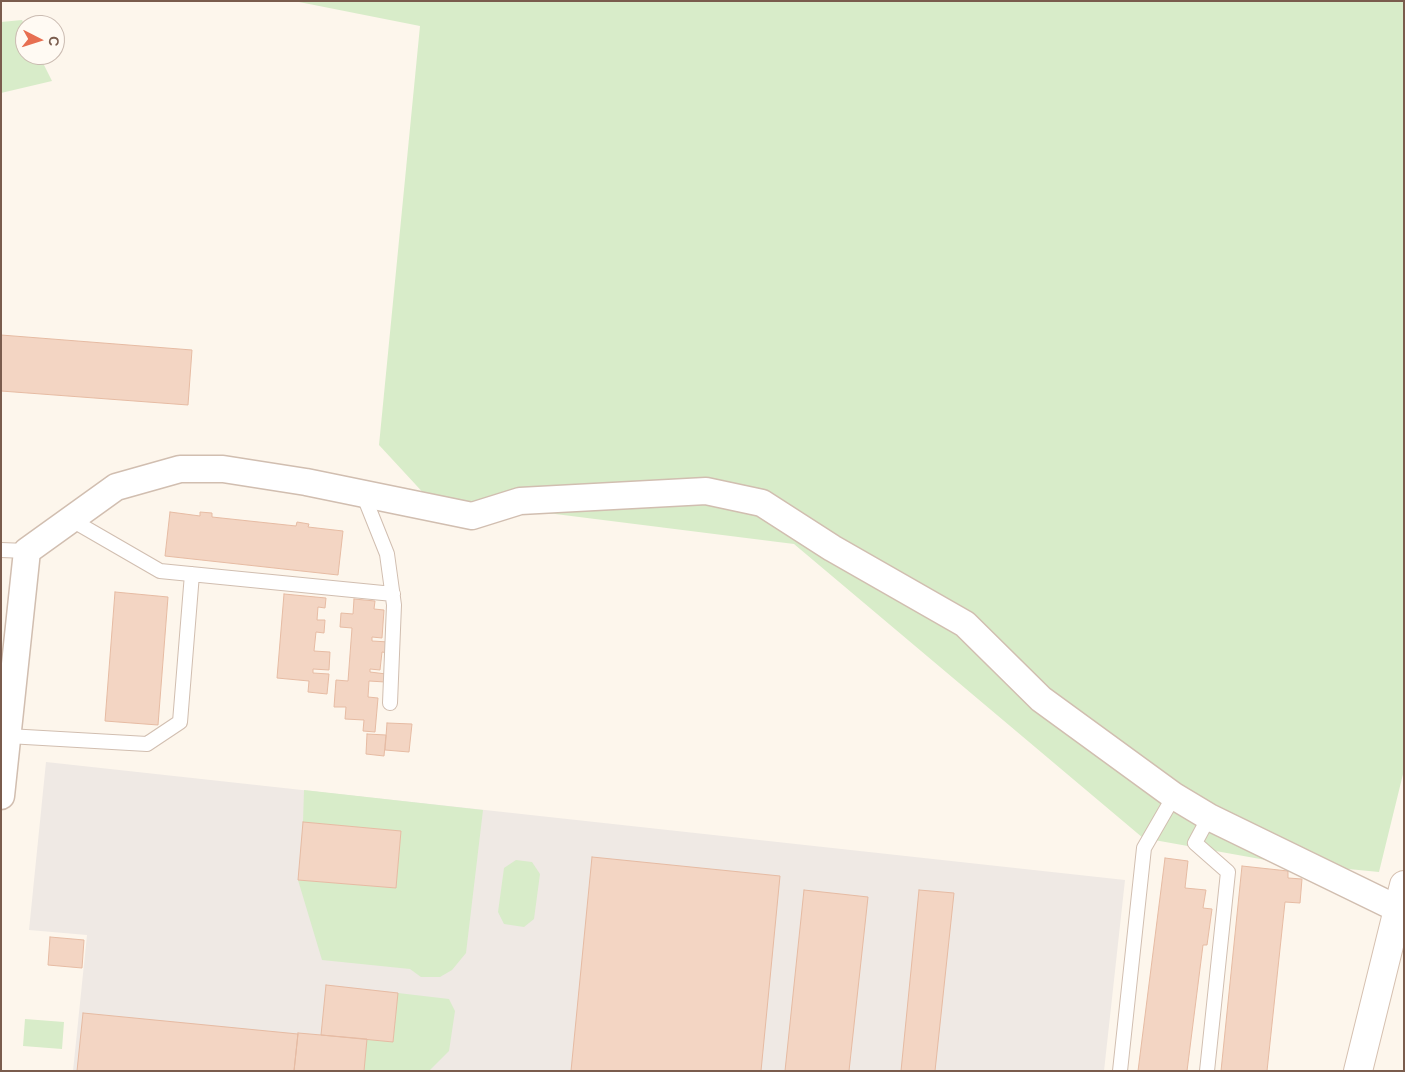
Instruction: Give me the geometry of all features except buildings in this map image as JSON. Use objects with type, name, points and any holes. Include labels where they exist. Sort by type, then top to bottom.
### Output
[{"type":"main road","points":[[1358,1071],[1401,897]]},
{"type":"street","points":[[1,796],[28,551],[116,487],[180,469],[223,469],[472,516],[520,501],[706,491],[762,503],[832,548],[965,624],[1041,699],[1174,796],[1209,816],[1401,897]]},
{"type":"lane","points":[[363,494],[387,554],[393,594],[390,703]]},
{"type":"lane","points":[[70,519],[160,571],[393,594]]},
{"type":"lane","points":[[1,550],[28,551]]},
{"type":"lane","points":[[8,736],[147,744],[180,722],[192,574]]},
{"type":"lane","points":[[1120,1071],[1144,848],[1174,796]]},
{"type":"lane","points":[[1207,1071],[1228,872],[1195,843],[1209,816]]},
{"type":"shaded area","points":[[46,762],[1125,880],[1104,1071],[73,1071],[87,935],[29,930]]},
{"type":"green space","points":[[294,1],[1404,1],[1404,770],[1379,872],[1277,862],[1143,838],[794,544],[428,498],[379,445],[420,26]]},
{"type":"green space","points":[[15,21],[15,65],[44,65],[52,81],[1,93],[1,22]]},
{"type":"green space","points":[[304,790],[483,810],[466,953],[452,970],[440,977],[421,977],[410,969],[322,960],[298,880],[396,888],[401,831],[303,822]]},
{"type":"green space","points":[[516,860],[532,862],[540,874],[534,919],[524,927],[504,924],[498,912],[504,868]]},
{"type":"green space","points":[[398,993],[449,999],[455,1011],[449,1051],[429,1071],[364,1071],[367,1039],[393,1042]]},
{"type":"green space","points":[[25,1019],[64,1022],[62,1049],[23,1046]]}]
